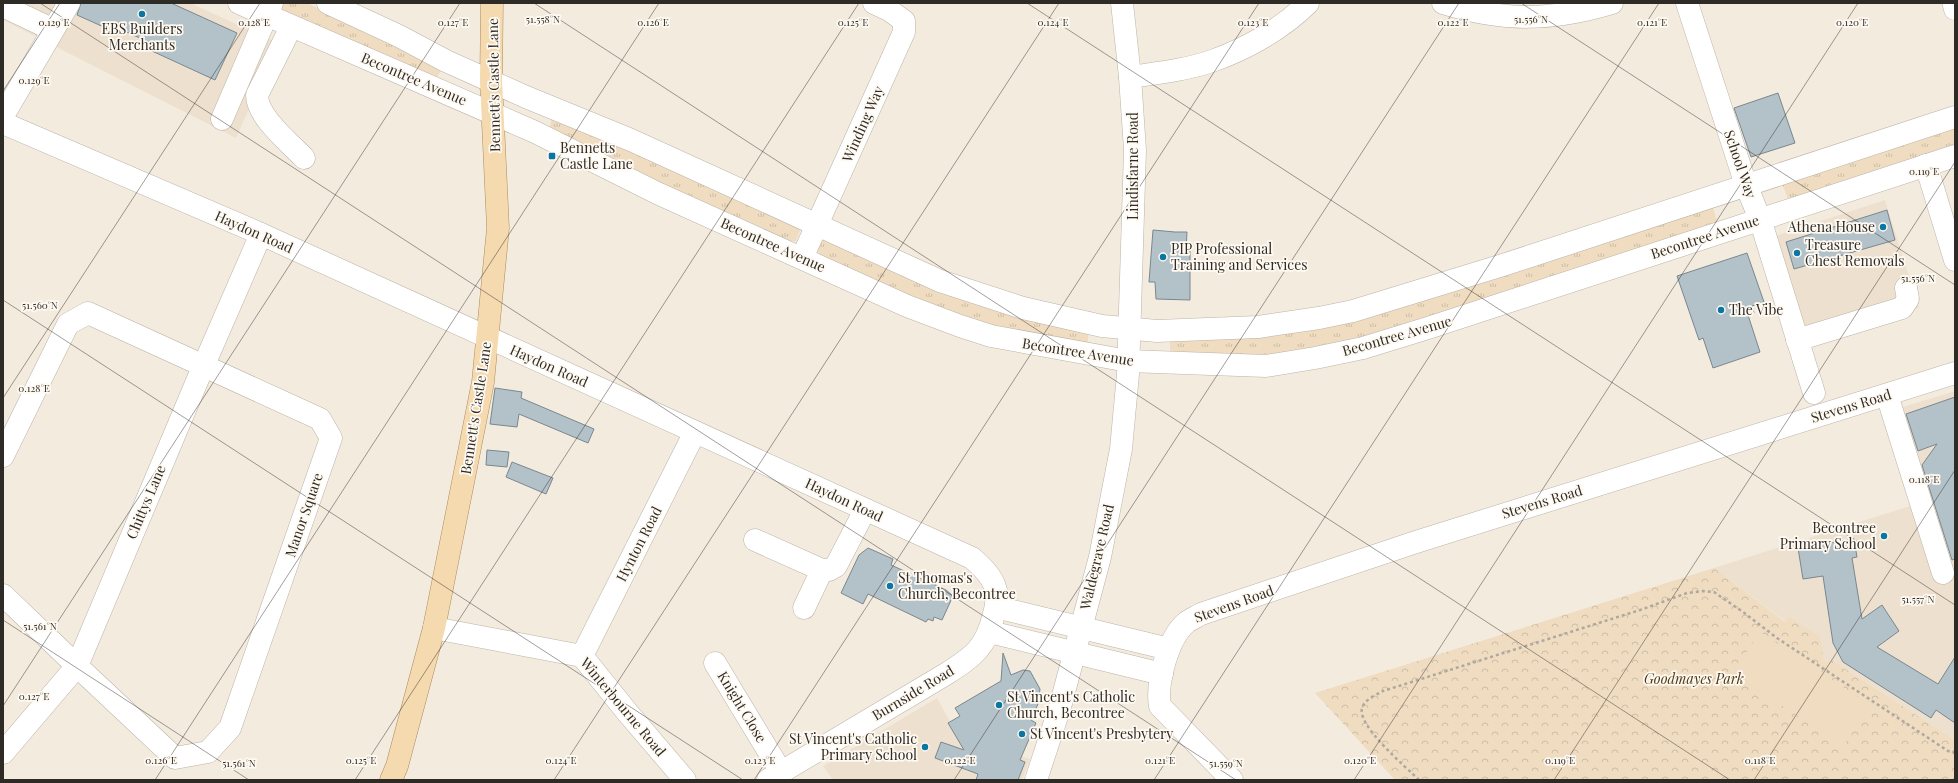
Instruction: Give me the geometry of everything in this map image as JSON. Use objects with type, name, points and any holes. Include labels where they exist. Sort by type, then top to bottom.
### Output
[{"type":"main road","name":"Bennett's Castle Lane","points":[[391,780],[397,766],[434,628],[482,390],[498,228],[491,81],[492,3]]},
{"type":"street","points":[[3,116],[69,3]]},
{"type":"street","name":"Becontree Avenue","points":[[239,3],[270,10],[291,27],[493,113],[539,134],[657,193],[907,306],[960,326],[1015,341],[1128,361],[1266,366],[1363,348],[1955,156]]},
{"type":"street","name":"Becontree Avenue","points":[[328,3],[491,81],[631,140],[940,281],[1023,308],[1102,326],[1157,331],[1258,327],[1353,311],[1502,266],[1955,117]]},
{"type":"street","name":"Winding Way","points":[[802,258],[904,32],[904,21],[889,10],[874,3]]},
{"type":"street","name":"Lindisfarne Road","points":[[1122,3],[1130,77],[1135,150],[1130,329]]},
{"type":"street","points":[[1130,77],[1174,70],[1211,61],[1246,46],[1273,30],[1297,14],[1308,3]]},
{"type":"street","points":[[1443,3],[1463,10],[1501,16],[1531,18],[1576,13],[1612,3]]},
{"type":"street","name":"School Way","points":[[1687,3],[1746,185],[1760,219],[1814,393]]},
{"type":"street","points":[[3,6],[43,25]]},
{"type":"street","points":[[222,119],[270,10]]},
{"type":"street","points":[[291,27],[257,95],[257,103],[263,114],[304,158]]},
{"type":"street","name":"Haydon Road","points":[[3,123],[262,234],[972,558],[987,572],[996,597]]},
{"type":"street","points":[[1926,165],[1955,260]]},
{"type":"street","name":"Chittys Lane","points":[[3,753],[77,666],[202,367],[262,234]]},
{"type":"street","points":[[1797,340],[1902,308],[1908,299],[1906,288]]},
{"type":"street","name":"Manor Square","points":[[3,456],[68,324],[88,313],[202,367],[320,419],[331,438],[230,728],[208,752],[175,758],[3,595]]},
{"type":"street","name":"Waldegrave Road","points":[[1036,780],[1060,707],[1100,557],[1121,449],[1130,329]]},
{"type":"street","name":"Stevens Road","points":[[1232,780],[1160,706],[1158,691],[1169,649],[1177,633],[1187,622],[1206,612],[1439,535],[1955,373]]},
{"type":"street","points":[[1888,395],[1943,573]]},
{"type":"street","name":"Hynton Road","points":[[582,656],[695,432]]},
{"type":"street","points":[[755,540],[822,570],[829,570],[836,566],[865,510]]},
{"type":"street","points":[[804,608],[822,570]]},
{"type":"street","points":[[996,597],[1081,627],[1169,649]]},
{"type":"street","name":"Burnside Road","points":[[774,776],[964,663],[980,649],[990,632],[996,597]]},
{"type":"street","name":"Winterbourne Road","points":[[434,628],[582,656],[685,780]]},
{"type":"street","points":[[990,632],[1162,674]]},
{"type":"street","name":"Knight Close","points":[[715,663],[774,776]]},
{"type":"path","points":[[1419,780],[1368,728],[1362,717],[1362,708],[1369,698],[1383,691],[1640,610],[1687,593],[1703,591],[1714,592],[1777,638],[1948,751],[1955,753]]},
{"type":"shaded area","points":[[3,3],[190,3],[278,43],[236,138],[3,20]]},
{"type":"shaded area","points":[[1885,200],[1919,308],[1810,343],[1775,236]]},
{"type":"shaded area","name":"Becontree Primary School","points":[[1955,391],[1955,740],[1833,661],[1824,662],[1789,618],[1786,622],[1714,568],[1913,505],[1890,411]]},
{"type":"shaded area","name":"St Vincent's Catholic Primary School","points":[[937,698],[957,734],[1030,759],[1022,780],[833,780],[823,766]]},
{"type":"green space","points":[[284,3],[307,3],[442,69],[436,79],[281,10]]},
{"type":"green space","points":[[552,116],[798,226],[800,230],[796,241],[790,241],[579,147],[549,130]]},
{"type":"green space","points":[[1955,128],[1955,149],[1789,202],[1782,183]]},
{"type":"green space","points":[[1712,204],[1718,225],[1384,331],[1316,348],[1270,354],[1170,357],[1170,337],[1219,337]]},
{"type":"green space","points":[[823,240],[830,240],[1089,329],[1087,350],[954,316],[821,257],[816,248]]},
{"type":"green space","name":"Goodmayes Park","points":[[1714,568],[1785,622],[1789,617],[1820,637],[1824,662],[1833,661],[1955,740],[1955,780],[1395,780],[1315,693]]},
{"type":"green space","points":[[1760,632],[1870,705],[1843,746],[1733,673]]},
{"type":"building","points":[[81,3],[171,3],[237,33],[215,80],[152,51],[156,45],[108,24],[106,28],[77,15]]},
{"type":"building","points":[[1778,93],[1795,143],[1751,157],[1734,108]]},
{"type":"building","points":[[1887,210],[1895,240],[1794,269],[1786,242]]},
{"type":"building","name":"PIP Professional Training and Services","points":[[1153,230],[1187,232],[1186,251],[1190,251],[1190,300],[1156,299],[1155,282],[1149,282]]},
{"type":"building","name":"The Vibe","points":[[1747,253],[1764,302],[1752,306],[1754,313],[1748,315],[1760,352],[1713,368],[1703,338],[1699,340],[1677,276]]},
{"type":"building","points":[[495,388],[522,392],[521,398],[594,429],[588,443],[519,414],[517,427],[490,424]]},
{"type":"building","points":[[1955,397],[1955,559],[1952,560],[1922,465],[1937,444],[1918,451],[1906,414]]},
{"type":"building","points":[[487,450],[509,452],[507,467],[486,465]]},
{"type":"building","points":[[512,462],[553,478],[546,494],[506,477]]},
{"type":"building","points":[[1854,539],[1857,557],[1852,558],[1862,619],[1882,605],[1899,631],[1877,647],[1938,684],[1955,657],[1955,723],[1936,710],[1931,718],[1843,662],[1833,643],[1823,576],[1803,579],[1798,548]]},
{"type":"building","name":"St Thomas's Church, Becontree","points":[[868,548],[893,559],[891,565],[946,590],[953,596],[942,620],[934,617],[933,621],[928,619],[926,622],[868,594],[863,604],[841,593],[859,555]]},
{"type":"building","points":[[1003,653],[1011,675],[1023,670],[1030,671],[1040,689],[1038,704],[1031,720],[1036,723],[1020,760],[1025,762],[1018,780],[976,780],[978,774],[935,758],[941,742],[964,750],[948,723],[960,716],[955,708],[1001,681]]},
{"type":"place","name":"EBS Builders Merchants","points":[[142,14]]},
{"type":"place","name":"Bennetts Castle Lane","points":[[552,156]]},
{"type":"place","name":"Athena House","points":[[1883,227]]},
{"type":"place","name":"Treasure Chest Removals","points":[[1797,253]]},
{"type":"place","name":"PIP Professional Training and Services","points":[[1163,257]]},
{"type":"place","name":"The Vibe","points":[[1721,310]]},
{"type":"place","name":"Becontree Primary School","points":[[1884,536]]},
{"type":"place","name":"St Thomas's Church, Becontree","points":[[890,586]]},
{"type":"place","name":"St Vincent's Catholic Church, Becontree","points":[[999,705]]},
{"type":"place","name":"St Vincent's Presbytery","points":[[1022,734]]},
{"type":"place","name":"St Vincent's Catholic Primary School","points":[[925,747]]}]
